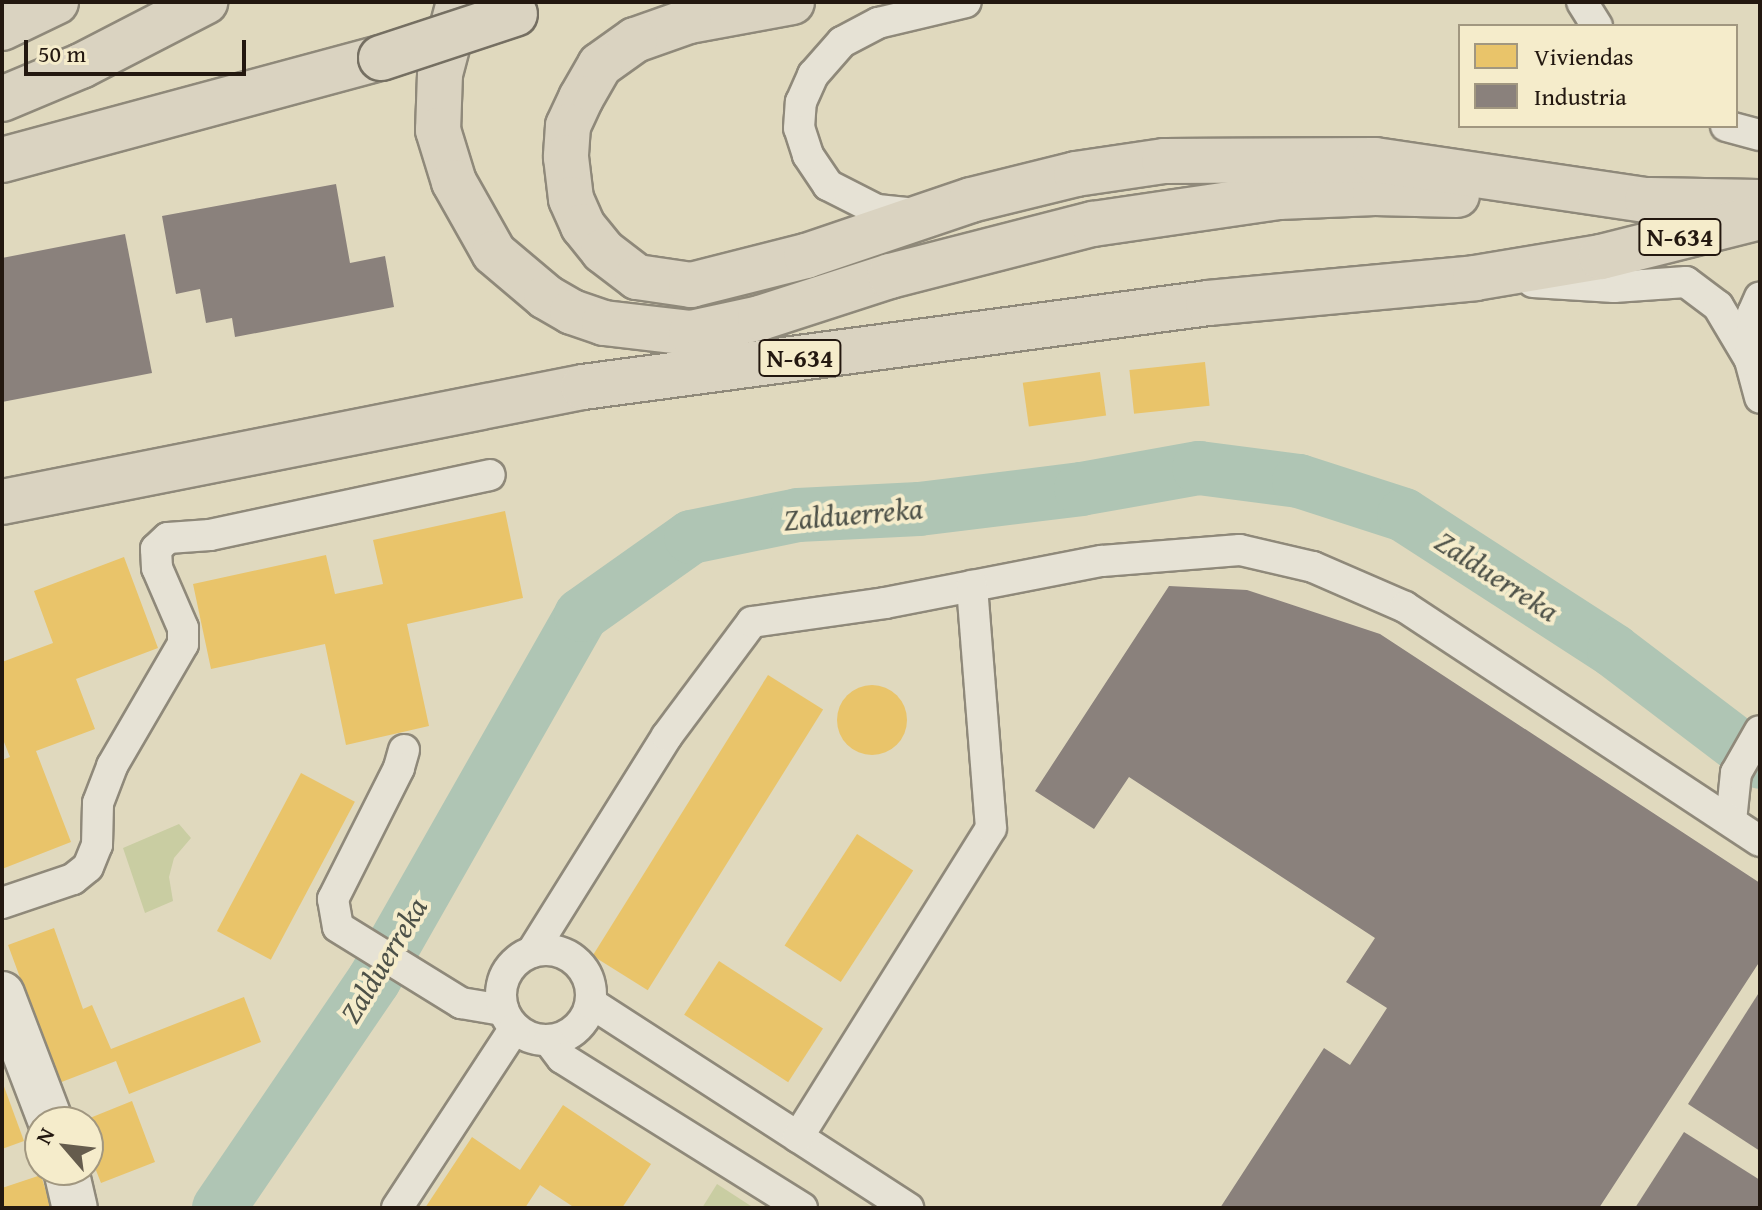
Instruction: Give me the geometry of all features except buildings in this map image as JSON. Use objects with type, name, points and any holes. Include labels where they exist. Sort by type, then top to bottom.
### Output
[{"type":"highway","points":[[2,28],[56,2]]},
{"type":"highway","points":[[2,99],[81,66],[205,2]]},
{"type":"highway","points":[[459,2],[440,74],[438,130],[454,182],[467,206],[494,253],[546,297],[572,312],[604,323],[641,330],[691,333],[760,318],[890,276],[1093,224],[1279,197],[1375,193],[1760,202]]},
{"type":"highway","points":[[792,2],[689,21],[635,40],[600,65],[568,126],[566,157],[571,199],[583,226],[603,251],[637,277],[691,285],[806,256],[922,215],[1076,174],[1164,161],[1375,160],[1647,200]]},
{"type":"highway","points":[[2,160],[381,58],[527,8]]},
{"type":"highway","name":"N-634","points":[[1601,257],[1760,217]]},
{"type":"highway","name":"N-634","points":[[3,502],[583,387],[1208,303],[1475,278],[1601,257],[1760,243]]},
{"type":"street","points":[[922,215],[877,210],[828,185],[808,155],[799,128],[801,102],[813,75],[842,42],[878,23],[966,2]]},
{"type":"street","points":[[1582,2],[1596,24]]},
{"type":"street","points":[[1734,128],[1760,135]]},
{"type":"street","points":[[1475,278],[1614,287],[1686,282],[1718,306],[1750,360],[1760,398]]},
{"type":"street","points":[[1750,360],[1753,313],[1760,297]]},
{"type":"street","points":[[2,903],[73,879],[88,867],[97,845],[98,803],[112,766],[183,644],[183,628],[157,568],[156,549],[168,538],[210,535],[490,475]]},
{"type":"street","points":[[397,1208],[509,1019],[503,981],[510,969],[532,952],[667,736],[752,622],[885,603],[1102,561],[1240,550],[1313,567],[1405,607],[1760,841]]},
{"type":"street","points":[[798,1137],[991,828],[972,586]]},
{"type":"street","points":[[1731,821],[1736,773],[1760,731]]},
{"type":"street","points":[[404,750],[399,768],[333,899],[338,927],[461,1003],[509,1019],[525,1035],[549,1041],[576,1029],[591,1003],[591,988],[576,961],[563,953],[532,952]]},
{"type":"street","points":[[2,994],[45,1106]]},
{"type":"street","points":[[591,1003],[908,1208]]},
{"type":"street","points":[[549,1041],[562,1058],[802,1208]]},
{"type":"street","points":[[70,1186],[75,1208]]},
{"type":"green space","points":[[179,824],[191,838],[174,858],[169,877],[173,901],[145,913],[123,848]]},
{"type":"green space","points":[[717,1184],[754,1208],[702,1208]]},
{"type":"waterway","name":"Zalduerreka","points":[[219,1208],[374,980],[581,615],[691,537],[798,515],[919,509],[1081,489],[1199,468],[1299,481],[1404,515],[1614,651],[1760,762]]}]
